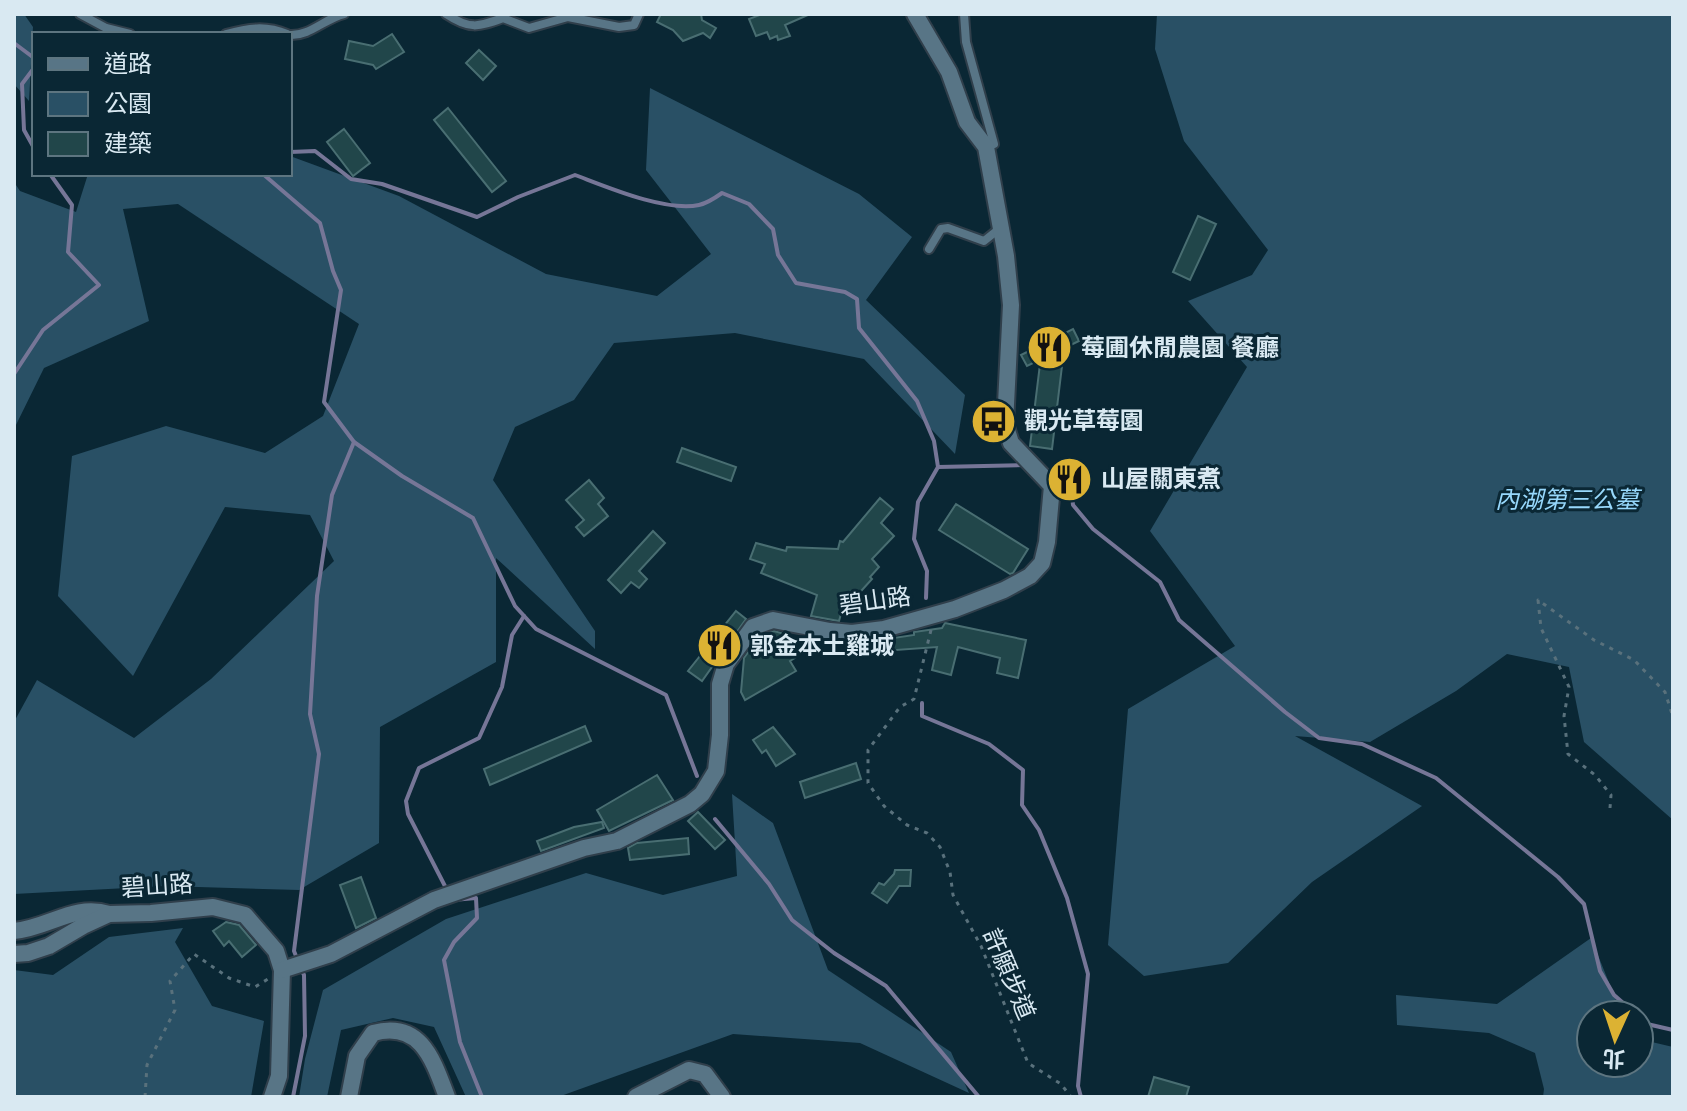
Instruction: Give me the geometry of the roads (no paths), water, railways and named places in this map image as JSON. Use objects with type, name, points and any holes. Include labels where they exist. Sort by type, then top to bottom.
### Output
[{"type":"street","name":"碧山路","points":[[14,954],[49,946],[109,914],[213,907],[245,915],[276,951],[282,970],[331,954],[434,900],[584,848],[617,841],[690,804],[702,794],[716,771],[720,684],[726,664],[753,627],[773,620],[852,633],[884,629],[933,616],[1004,590],[1030,576],[1042,563],[1052,486],[1011,443],[1005,424],[1011,305],[1006,256],[986,147],[967,122],[949,72],[915,14]]},
{"type":"street","points":[[14,931],[31,930],[93,909],[109,914]]},
{"type":"street","points":[[272,1097],[279,1076],[282,970]]},
{"type":"street","points":[[349,1097],[357,1056],[373,1033],[388,1029],[408,1033],[423,1046],[434,1062],[447,1097]]},
{"type":"street","points":[[636,1097],[689,1070],[705,1074],[722,1097]]},
{"type":"lane","points":[[80,14],[106,28],[122,32]]},
{"type":"lane","points":[[292,35],[300,36],[330,17],[344,14]]},
{"type":"lane","points":[[446,14],[461,24],[478,27],[503,18],[529,28],[568,17],[619,27],[634,25],[639,14]]},
{"type":"lane","points":[[964,14],[966,42],[994,144],[986,147]]},
{"type":"lane","points":[[236,32],[272,27],[284,32]]},
{"type":"lane","points":[[929,249],[941,229],[948,228],[984,241],[999,229]]},
{"type":"waterway","points":[[14,43],[32,56]]},
{"type":"waterway","points":[[32,71],[22,84],[24,130],[32,144]]},
{"type":"waterway","points":[[292,152],[315,151],[351,179],[382,184],[477,217],[575,175],[636,197],[670,205],[699,205],[722,193],[749,204],[773,229],[778,255],[796,283],[845,292],[857,299],[859,328],[917,401],[934,441],[938,467],[918,502],[914,539],[927,571],[926,598]]},
{"type":"waterway","points":[[14,374],[43,330],[99,285],[68,252],[72,205],[51,176]]},
{"type":"waterway","points":[[265,176],[320,223],[341,290],[324,402],[354,442],[402,476],[473,518],[515,606],[536,629],[666,695],[697,776]]},
{"type":"waterway","points":[[298,961],[294,951],[319,754],[310,714],[317,596],[332,495],[354,442]]},
{"type":"waterway","points":[[938,467],[1025,465]]},
{"type":"waterway","points":[[1045,469],[1070,479],[1073,505],[1093,529],[1160,582],[1179,620],[1285,712],[1319,738],[1362,744],[1436,778],[1558,877],[1584,904],[1600,971],[1619,999]]},
{"type":"waterway","points":[[448,892],[408,814],[406,801],[419,768],[479,738],[502,687],[512,635],[524,616]]},
{"type":"waterway","points":[[922,703],[922,716],[989,744],[1023,770],[1022,805],[1039,830],[1067,898],[1088,974],[1078,1086],[1081,1097]]},
{"type":"waterway","points":[[715,819],[769,884],[792,920],[834,953],[886,986],[979,1097]]},
{"type":"waterway","points":[[453,900],[476,898],[477,918],[454,942],[444,960],[460,1042],[482,1097]]},
{"type":"waterway","points":[[293,1097],[305,1036],[304,975],[301,969]]},
{"type":"waterway","points":[[1655,1026],[1673,1030]]},
{"type":"place","name":"莓圃休閒農園 餐廳","points":[[1050,348]]},
{"type":"place","name":"觀光草莓園","points":[[993,421]]},
{"type":"place","name":"山屋關東煮","points":[[1070,479]]},
{"type":"place","name":"郭金本土雞城","points":[[719,646]]},
{"type":"park label","name":"內湖第三公墓","points":[[1567,500]]}]
